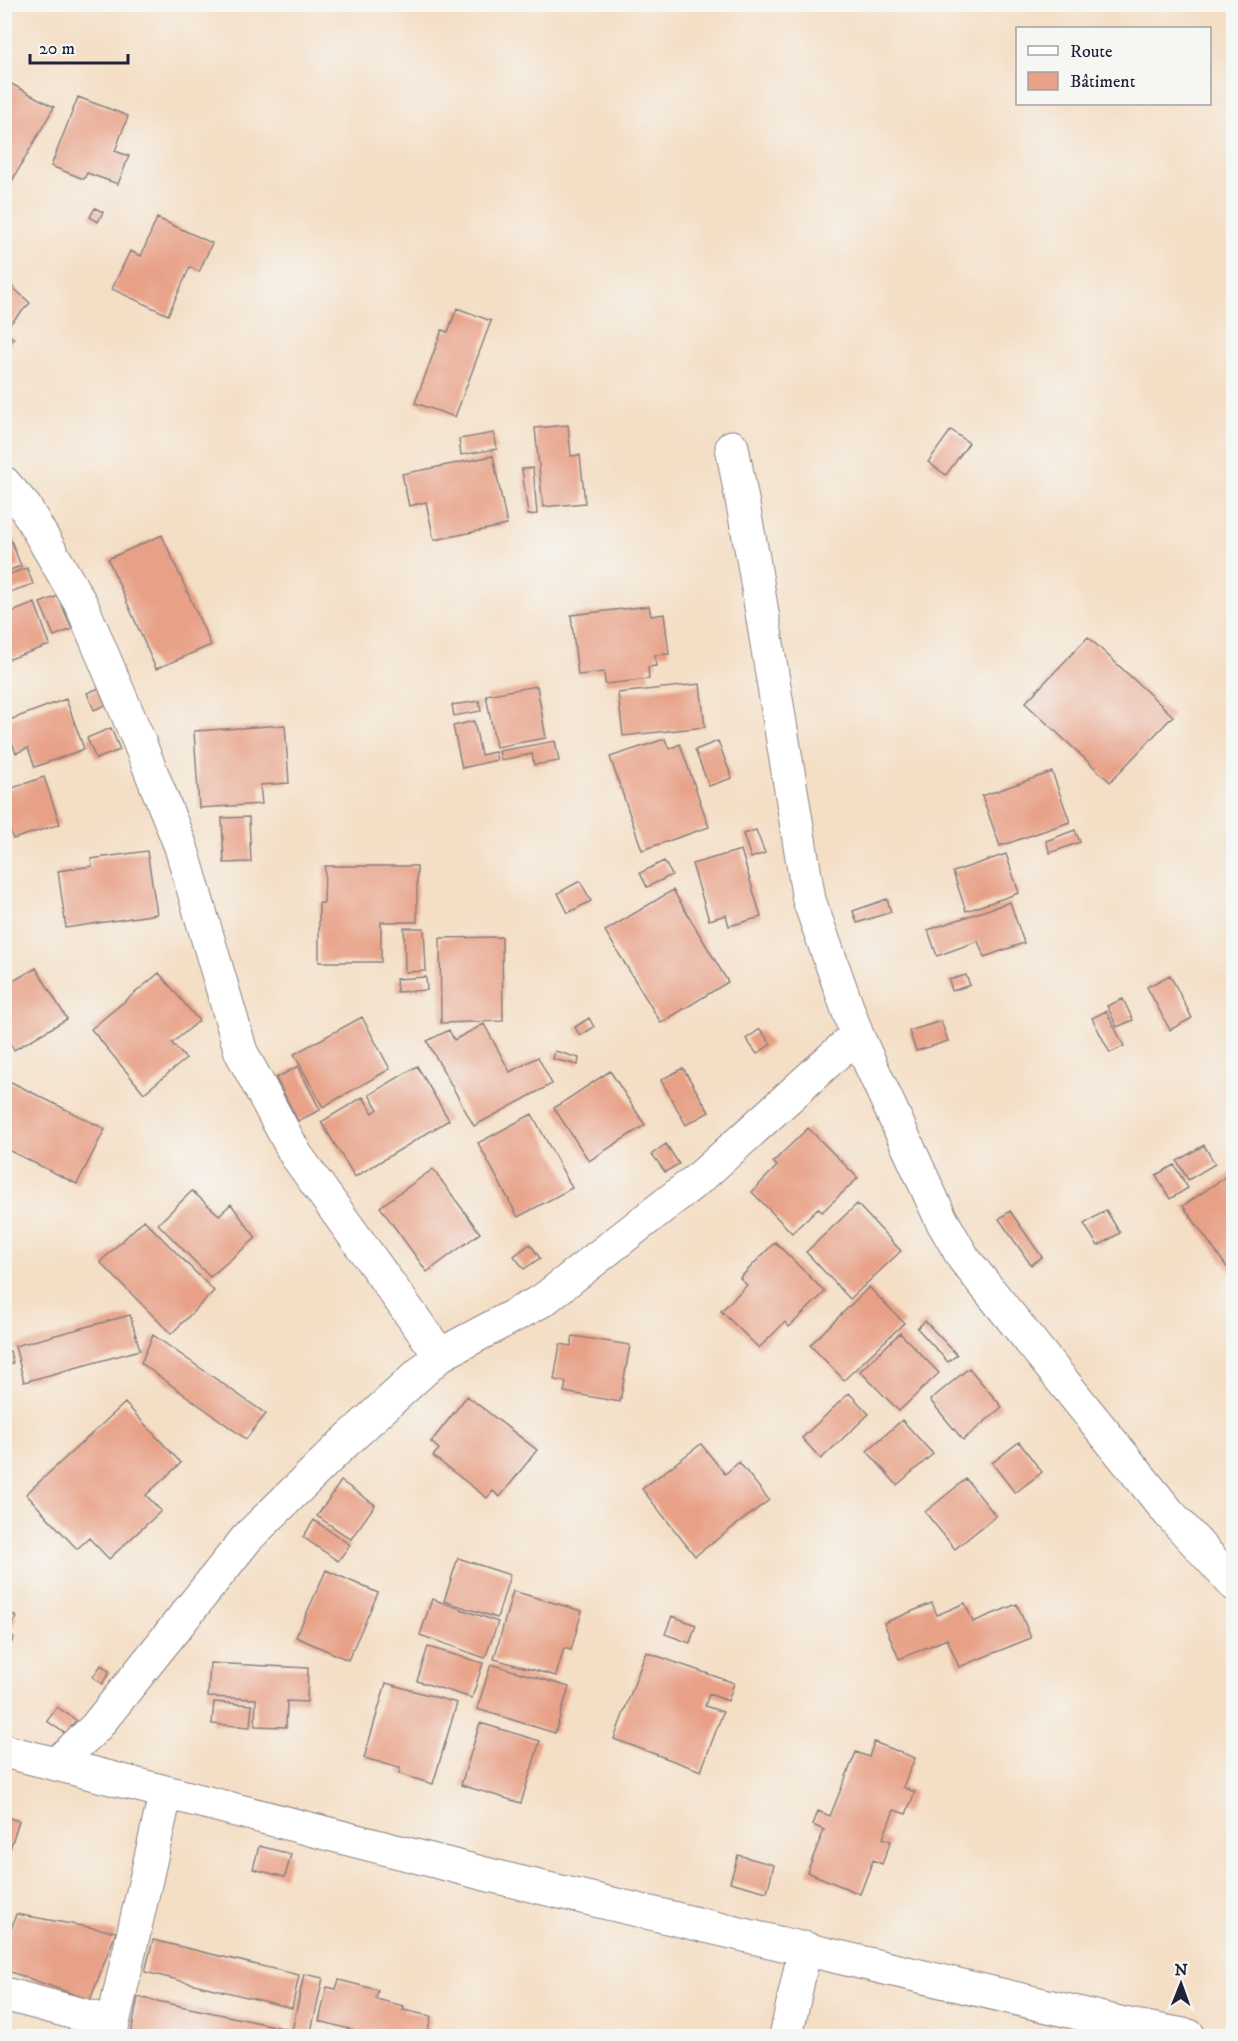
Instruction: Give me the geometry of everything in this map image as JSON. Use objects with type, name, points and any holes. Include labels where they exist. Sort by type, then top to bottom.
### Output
[{"type":"street","points":[[732,447],[753,558],[809,900],[857,1035],[941,1219],[964,1259],[1169,1513],[1233,1584]]},
{"type":"street","points":[[4,483],[26,507],[82,606],[138,739],[181,847],[241,1052],[296,1155],[440,1356]]},
{"type":"street","points":[[56,1764],[95,1728],[247,1538],[342,1445],[440,1356],[543,1300],[703,1175],[857,1035]]},
{"type":"street","points":[[4,1751],[501,1878],[805,1948],[1127,2031],[1189,2037]]},
{"type":"street","points":[[4,1994],[111,2030],[166,1792]]},
{"type":"street","points":[[786,2037],[805,1948]]},
{"type":"building","points":[[4,80],[54,107],[4,195]]},
{"type":"building","points":[[78,97],[128,116],[115,151],[129,156],[118,184],[87,173],[84,179],[51,166]]},
{"type":"building","points":[[95,208],[103,212],[98,222],[90,217]]},
{"type":"building","points":[[157,218],[212,243],[199,272],[190,267],[168,315],[112,289],[130,251],[141,256]]},
{"type":"building","points":[[4,279],[30,303],[4,330]]},
{"type":"building","points":[[457,308],[491,321],[455,417],[415,403],[442,330],[448,332]]},
{"type":"building","points":[[4,330],[14,339],[4,349]]},
{"type":"building","points":[[568,425],[571,456],[580,455],[585,503],[543,507],[535,428]]},
{"type":"building","points":[[951,430],[969,443],[946,475],[928,462]]},
{"type":"building","points":[[494,433],[497,449],[461,455],[459,439]]},
{"type":"building","points":[[493,456],[507,525],[434,540],[426,502],[409,506],[402,474]]},
{"type":"building","points":[[533,468],[537,514],[528,515],[522,469]]},
{"type":"building","points":[[4,522],[21,566],[4,572]]},
{"type":"building","points":[[162,535],[211,645],[156,669],[108,559]]},
{"type":"building","points":[[27,568],[33,584],[4,594],[4,576]]},
{"type":"building","points":[[58,596],[72,629],[54,636],[40,603]]},
{"type":"building","points":[[35,603],[50,645],[4,661],[4,615]]},
{"type":"building","points":[[649,606],[651,616],[664,614],[669,654],[655,655],[656,666],[648,667],[649,679],[605,684],[604,672],[578,675],[571,615]]},
{"type":"building","points":[[1088,637],[1173,716],[1110,782],[1025,703]]},
{"type":"building","points":[[700,684],[705,727],[623,736],[618,693]]},
{"type":"building","points":[[537,686],[546,738],[496,747],[486,695]]},
{"type":"building","points":[[102,687],[108,704],[94,710],[87,693]]},
{"type":"building","points":[[66,699],[84,749],[35,767],[28,748],[16,753],[4,722]]},
{"type":"building","points":[[479,701],[481,711],[454,716],[452,705]]},
{"type":"building","points":[[474,721],[481,755],[495,752],[497,760],[462,768],[453,726]]},
{"type":"building","points":[[285,725],[289,783],[260,785],[262,804],[199,808],[194,731]]},
{"type":"building","points":[[111,728],[120,750],[96,759],[87,738]]},
{"type":"building","points":[[665,739],[669,749],[680,744],[709,827],[642,850],[610,757]]},
{"type":"building","points":[[555,741],[559,761],[534,765],[532,754],[501,760],[499,751]]},
{"type":"building","points":[[718,741],[732,778],[709,786],[695,750]]},
{"type":"building","points":[[1052,772],[1070,822],[1000,846],[982,796]]},
{"type":"building","points":[[44,777],[60,824],[13,839],[4,814],[4,791]]},
{"type":"building","points":[[249,817],[251,862],[224,863],[222,818]]},
{"type":"building","points":[[756,830],[765,853],[751,858],[743,834]]},
{"type":"building","points":[[1075,830],[1080,842],[1050,853],[1046,841]]},
{"type":"building","points":[[741,850],[761,917],[729,926],[726,915],[709,920],[692,864]]},
{"type":"building","points":[[147,851],[157,914],[66,928],[58,871],[92,866],[91,859]]},
{"type":"building","points":[[1006,854],[1019,893],[966,911],[953,872]]},
{"type":"building","points":[[664,861],[672,875],[647,887],[640,873]]},
{"type":"building","points":[[325,866],[417,866],[417,922],[381,922],[381,962],[319,962],[319,903],[324,903]]},
{"type":"building","points":[[580,881],[591,901],[568,913],[558,893]]},
{"type":"building","points":[[673,890],[728,982],[661,1023],[605,931]]},
{"type":"building","points":[[887,899],[891,912],[857,923],[853,911]]},
{"type":"building","points":[[1010,902],[1024,943],[984,957],[978,941],[937,956],[928,930]]},
{"type":"building","points":[[404,928],[424,928],[426,971],[405,972]]},
{"type":"building","points":[[502,937],[503,1021],[441,1023],[440,938]]},
{"type":"building","points":[[36,968],[67,1019],[14,1050],[4,1033],[4,986]]},
{"type":"building","points":[[159,973],[199,1021],[172,1043],[186,1059],[144,1093],[91,1029]]},
{"type":"building","points":[[966,975],[970,985],[952,991],[949,980]]},
{"type":"building","points":[[1170,975],[1192,1018],[1170,1030],[1147,987]]},
{"type":"building","points":[[426,977],[427,990],[397,992],[396,979]]},
{"type":"building","points":[[1123,999],[1133,1020],[1117,1027],[1107,1006]]},
{"type":"building","points":[[1106,1011],[1124,1046],[1110,1053],[1092,1018]]},
{"type":"building","points":[[362,1017],[390,1069],[323,1107],[294,1054]]},
{"type":"building","points":[[589,1018],[594,1027],[580,1036],[575,1027]]},
{"type":"building","points":[[941,1021],[948,1041],[916,1051],[909,1031]]},
{"type":"building","points":[[484,1024],[510,1072],[538,1057],[552,1084],[474,1126],[427,1041],[449,1030],[454,1040]]},
{"type":"building","points":[[760,1029],[771,1044],[757,1054],[746,1039]]},
{"type":"building","points":[[555,1051],[579,1058],[578,1065],[553,1059]]},
{"type":"building","points":[[298,1066],[320,1110],[298,1121],[276,1078]]},
{"type":"building","points":[[417,1066],[449,1120],[355,1177],[321,1122],[363,1097],[373,1113],[378,1109],[369,1095]]},
{"type":"building","points":[[683,1068],[709,1112],[686,1125],[661,1080]]},
{"type":"building","points":[[610,1071],[645,1125],[589,1161],[554,1108]]},
{"type":"building","points":[[9,1081],[105,1129],[77,1184],[4,1148],[4,1090]]},
{"type":"building","points":[[532,1114],[572,1188],[518,1217],[478,1143]]},
{"type":"building","points":[[808,1128],[858,1178],[822,1212],[818,1208],[792,1233],[752,1192],[777,1166],[773,1162]]},
{"type":"building","points":[[666,1144],[679,1164],[665,1172],[652,1154]]},
{"type":"building","points":[[1204,1145],[1215,1164],[1188,1180],[1177,1161]]},
{"type":"building","points":[[1174,1165],[1188,1188],[1170,1199],[1156,1175]]},
{"type":"building","points":[[433,1169],[480,1233],[427,1272],[380,1207]]},
{"type":"building","points":[[1234,1171],[1234,1277],[1183,1206]]},
{"type":"building","points":[[192,1191],[219,1215],[231,1204],[256,1238],[210,1277],[158,1224]]},
{"type":"building","points":[[857,1204],[901,1251],[850,1299],[806,1252]]},
{"type":"building","points":[[1106,1210],[1120,1233],[1098,1246],[1084,1224]]},
{"type":"building","points":[[1010,1211],[1042,1257],[1031,1265],[999,1219]]},
{"type":"building","points":[[144,1220],[214,1291],[171,1334],[100,1262]]},
{"type":"building","points":[[775,1242],[825,1292],[789,1327],[785,1322],[759,1348],[721,1311],[747,1285],[740,1278]]},
{"type":"building","points":[[530,1244],[540,1258],[524,1269],[514,1256]]},
{"type":"building","points":[[869,1287],[904,1323],[844,1380],[810,1345]]},
{"type":"building","points":[[130,1315],[140,1350],[24,1382],[15,1346]]},
{"type":"building","points":[[925,1321],[957,1355],[948,1362],[917,1328]]},
{"type":"building","points":[[900,1333],[939,1373],[899,1411],[860,1371]]},
{"type":"building","points":[[153,1335],[266,1414],[246,1439],[141,1363]]},
{"type":"building","points":[[573,1336],[630,1345],[620,1402],[564,1392],[566,1382],[554,1380],[560,1344],[571,1346]]},
{"type":"building","points":[[10,1351],[13,1363],[4,1365],[4,1352]]},
{"type":"building","points":[[969,1368],[1002,1407],[963,1440],[930,1400]]},
{"type":"building","points":[[849,1393],[869,1414],[821,1459],[802,1438]]},
{"type":"building","points":[[467,1396],[537,1450],[500,1497],[493,1491],[487,1498],[433,1456],[439,1449],[431,1442]]},
{"type":"building","points":[[125,1403],[181,1463],[146,1495],[161,1511],[109,1559],[89,1538],[77,1549],[26,1494]]},
{"type":"building","points":[[902,1420],[933,1454],[897,1485],[867,1451]]},
{"type":"building","points":[[1019,1442],[1042,1472],[1015,1493],[992,1463]]},
{"type":"building","points":[[701,1444],[725,1474],[739,1462],[769,1500],[695,1556],[642,1489]]},
{"type":"building","points":[[966,1479],[996,1516],[955,1549],[925,1512]]},
{"type":"building","points":[[341,1481],[375,1505],[351,1539],[317,1516]]},
{"type":"building","points":[[314,1520],[350,1545],[338,1561],[303,1537]]},
{"type":"building","points":[[458,1558],[510,1575],[497,1618],[444,1601]]},
{"type":"building","points":[[326,1570],[378,1593],[348,1660],[296,1637]]},
{"type":"building","points":[[513,1591],[582,1611],[571,1650],[564,1648],[556,1676],[494,1659]]},
{"type":"building","points":[[432,1599],[498,1622],[485,1658],[420,1635]]},
{"type":"building","points":[[932,1603],[937,1615],[965,1603],[973,1622],[1017,1604],[1031,1638],[959,1667],[947,1639],[899,1659],[884,1623]]},
{"type":"building","points":[[4,1610],[17,1617],[7,1634],[14,1638],[4,1656]]},
{"type":"building","points":[[672,1616],[696,1625],[690,1643],[665,1634]]},
{"type":"building","points":[[428,1647],[483,1663],[472,1698],[417,1681]]},
{"type":"building","points":[[646,1652],[734,1683],[728,1701],[709,1694],[705,1706],[723,1712],[701,1771],[614,1739]]},
{"type":"building","points":[[210,1663],[308,1668],[307,1702],[287,1701],[286,1727],[255,1726],[256,1699],[208,1697]]},
{"type":"building","points":[[491,1664],[569,1687],[555,1733],[477,1709]]},
{"type":"building","points":[[101,1665],[110,1672],[102,1684],[93,1677]]},
{"type":"building","points":[[386,1683],[457,1703],[433,1784],[399,1774],[400,1768],[364,1758]]},
{"type":"building","points":[[214,1702],[252,1705],[250,1727],[212,1724]]},
{"type":"building","points":[[57,1707],[76,1720],[66,1734],[47,1721]]},
{"type":"building","points":[[480,1723],[540,1741],[521,1803],[461,1785]]},
{"type":"building","points":[[874,1742],[915,1758],[903,1787],[915,1792],[906,1814],[894,1810],[883,1838],[891,1841],[882,1864],[873,1860],[860,1894],[807,1872],[824,1830],[813,1825],[818,1811],[830,1816],[856,1752],[869,1757]]},
{"type":"building","points":[[4,1816],[19,1821],[5,1864],[4,1864]]},
{"type":"building","points":[[259,1846],[291,1854],[285,1877],[253,1869]]},
{"type":"building","points":[[738,1855],[774,1865],[767,1892],[730,1882]]},
{"type":"building","points":[[16,1914],[116,1932],[90,2000],[5,1970],[5,1949]]},
{"type":"building","points":[[153,1940],[299,1975],[292,2008],[145,1972]]},
{"type":"building","points":[[304,1974],[323,1978],[310,2036],[291,2036]]},
{"type":"building","points":[[339,1980],[378,1990],[376,1999],[404,2006],[403,2010],[431,2016],[427,2036],[351,2036],[353,2030],[319,2021],[327,1987],[336,1989]]},
{"type":"building","points":[[138,1997],[284,2028],[282,2036],[149,2036],[131,2033]]},
{"type":"building","points":[[329,2031],[348,2036],[328,2036]]}]
